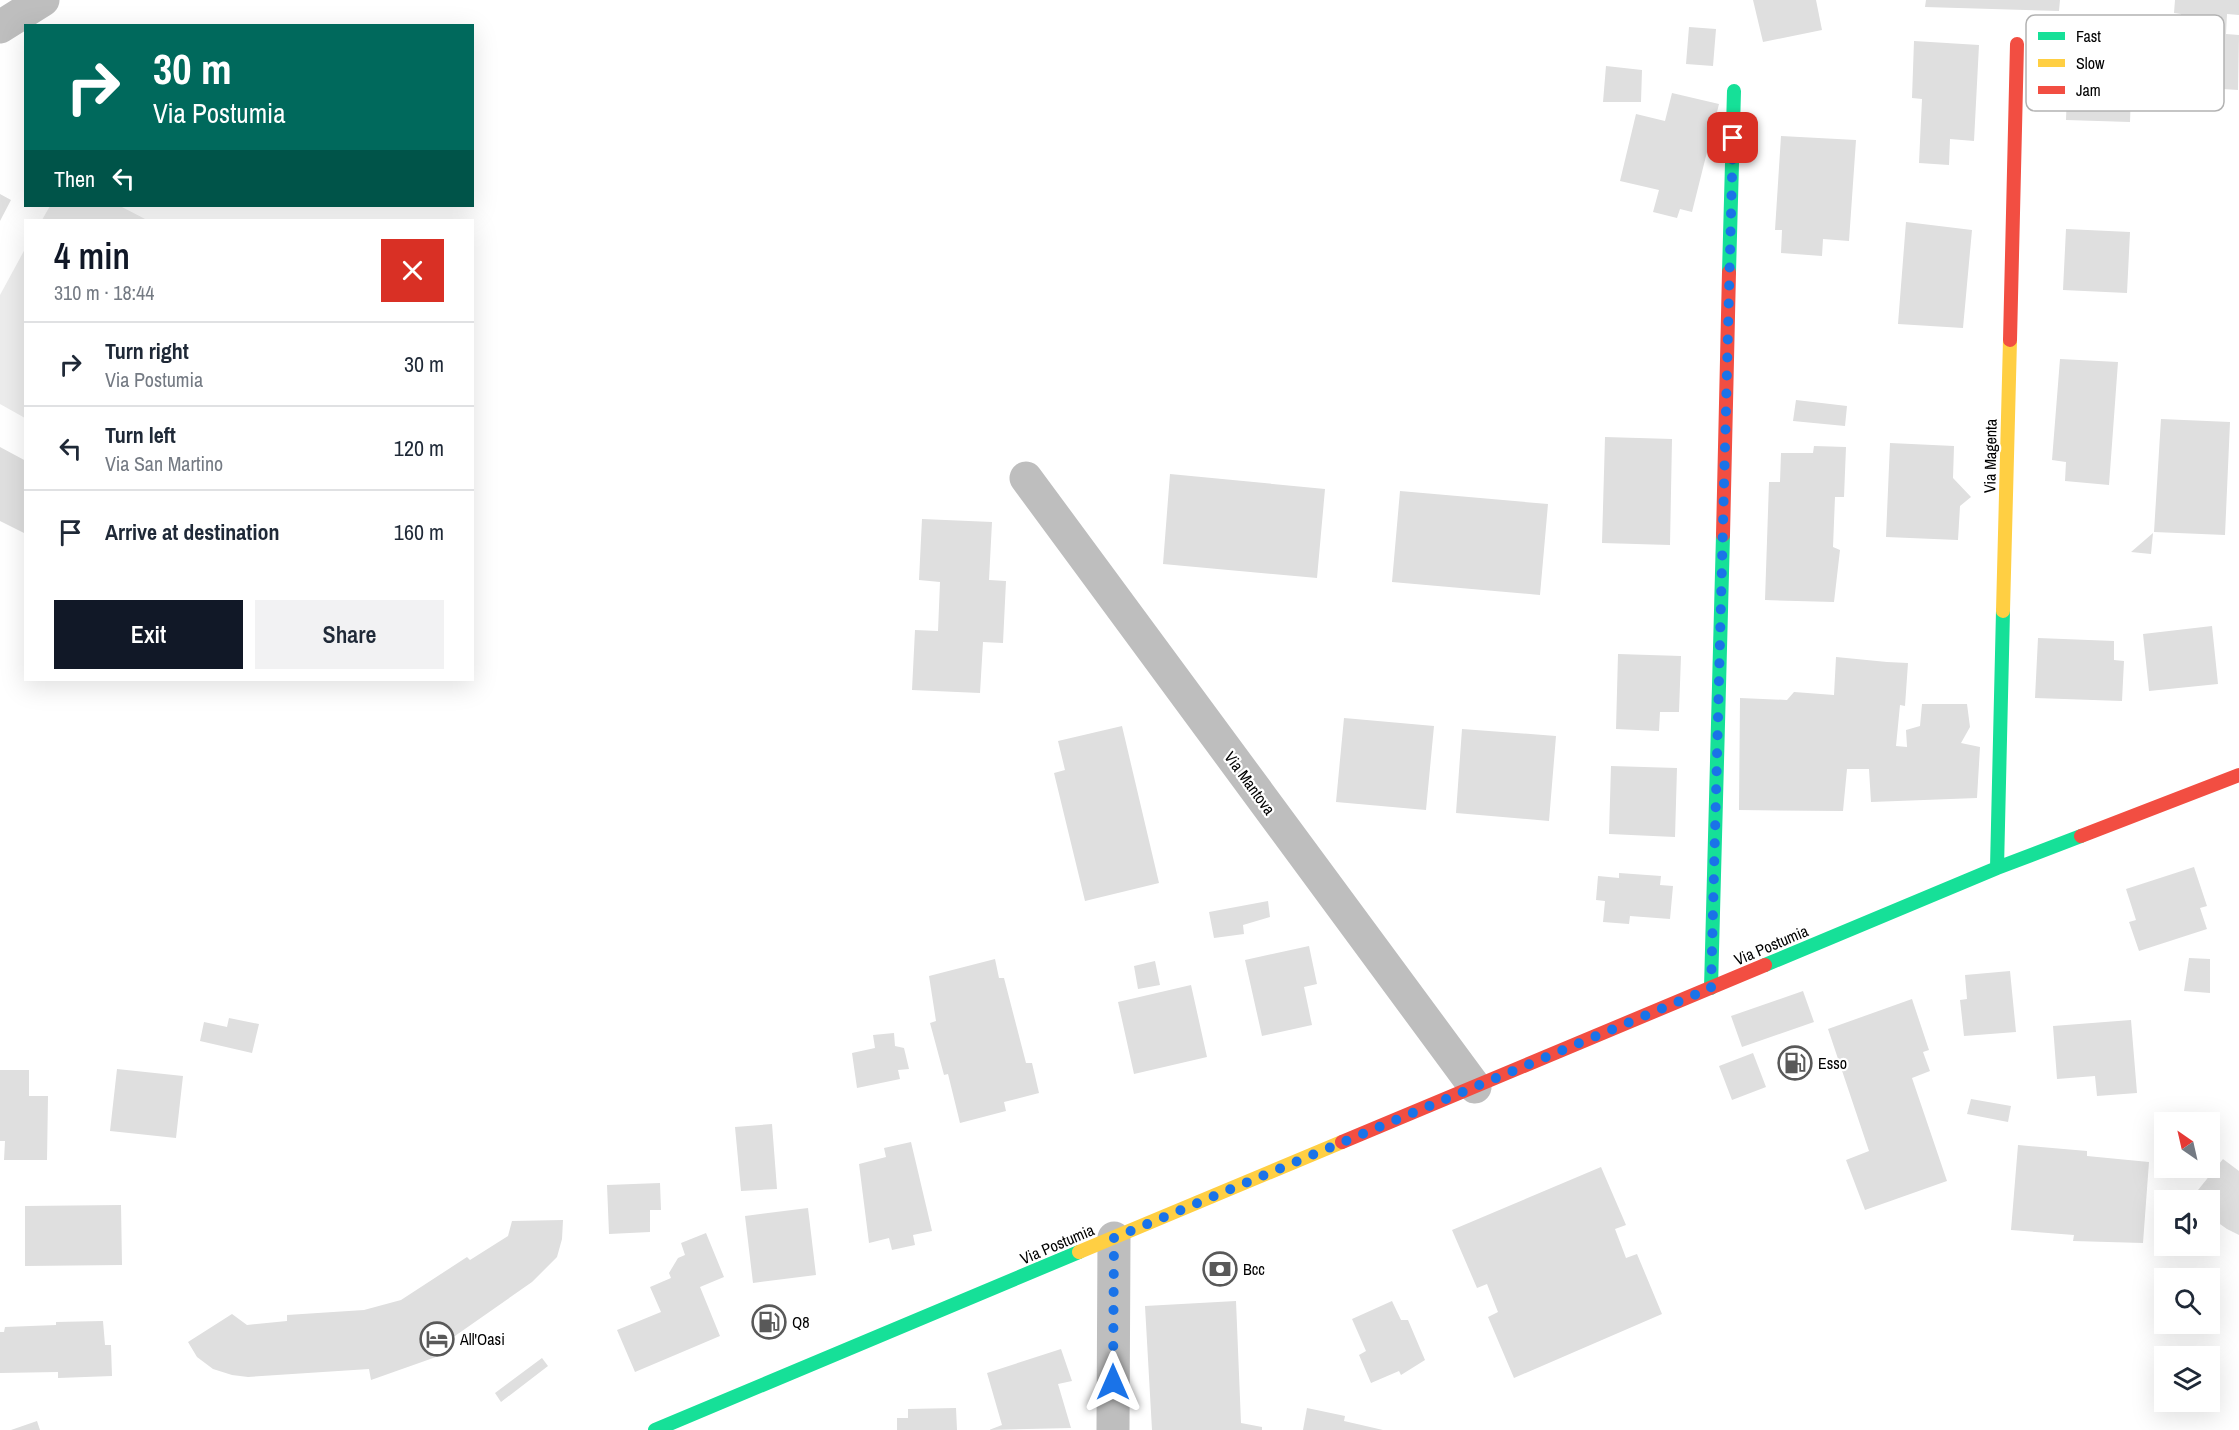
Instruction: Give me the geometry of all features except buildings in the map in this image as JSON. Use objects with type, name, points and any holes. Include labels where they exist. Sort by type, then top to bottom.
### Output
[{"type":"main road","name":"Via Magenta","points":[[1997,868],[2017,44]]},
{"type":"main road","points":[[1711,988],[1734,91]]},
{"type":"main road","name":"Via Postumia","points":[[655,1430],[1997,868],[2239,775]]},
{"type":"street","points":[[0,27],[43,0]]},
{"type":"street","name":"Via Mantova","points":[[1026,478],[1474,1087]]},
{"type":"street","points":[[1113,1430],[1114,1238]]},
{"type":"shaded area","points":[[49,207],[122,207],[145,219],[43,219]]},
{"type":"shaded area","points":[[24,251],[24,417],[0,404],[0,295]]},
{"type":"traffic: fast","points":[[1729,272],[1734,91]]},
{"type":"traffic: fast","points":[[1711,988],[1723,535]]},
{"type":"traffic: fast","points":[[1997,868],[2003,611]]},
{"type":"traffic: fast","points":[[1765,965],[1997,868],[2081,836]]},
{"type":"traffic: fast","points":[[655,1430],[1079,1252]]},
{"type":"traffic: slow","points":[[2003,611],[2010,340]]},
{"type":"traffic: slow","points":[[1079,1252],[1342,1142]]},
{"type":"traffic: jam","points":[[2010,340],[2017,44]]},
{"type":"traffic: jam","points":[[1723,535],[1729,272]]},
{"type":"traffic: jam","points":[[2081,836],[2239,775]]},
{"type":"traffic: jam","points":[[1342,1142],[1765,965]]},
{"type":"place","name":"Esso","points":[[1795,1063]]},
{"type":"place","name":"Bcc","points":[[1220,1269]]},
{"type":"place","name":"Q8","points":[[769,1322]]},
{"type":"place","name":"All'Oasi","points":[[437,1339]]},
{"type":"route","points":[[1113,1382],[1114,1238],[1711,988],[1733,138]]}]
